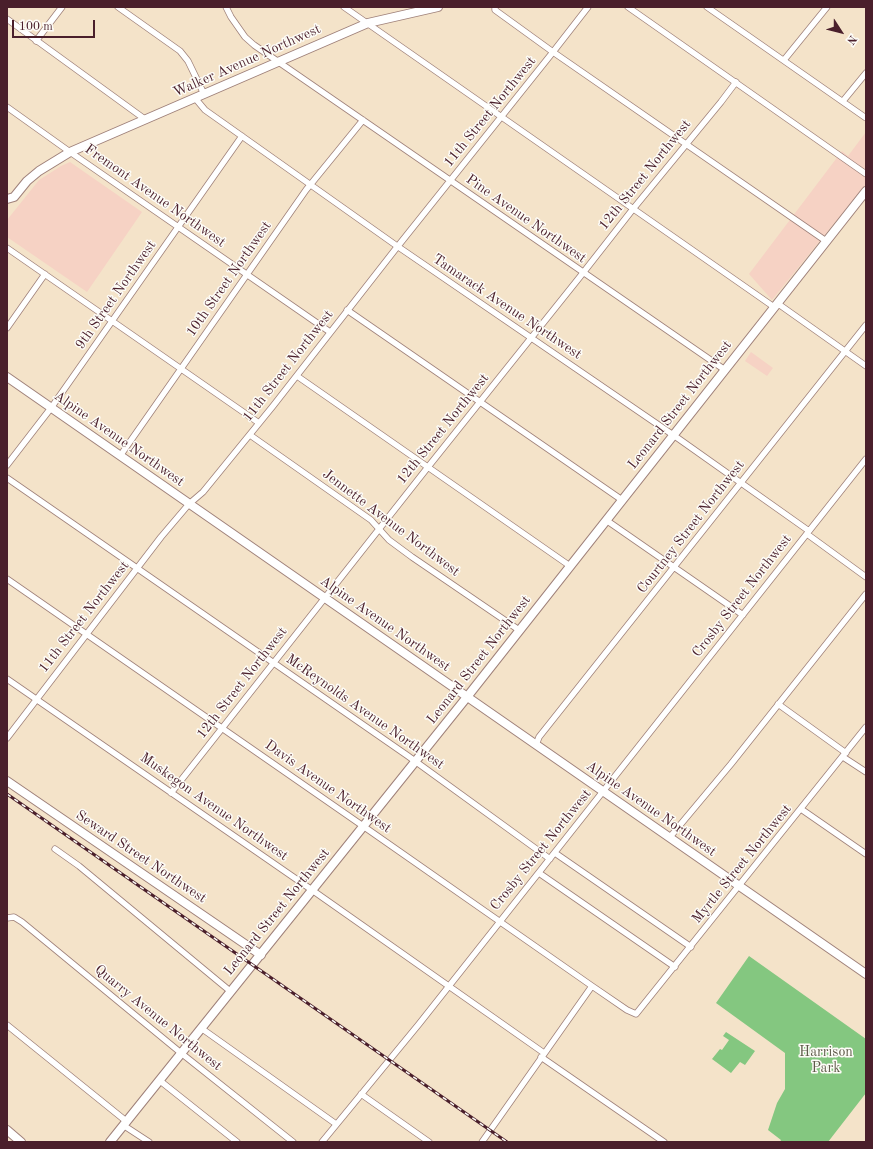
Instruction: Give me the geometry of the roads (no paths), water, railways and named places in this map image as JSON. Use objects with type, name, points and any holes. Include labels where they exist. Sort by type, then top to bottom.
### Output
[{"type":"main road","name":"Walker Avenue Northwest","points":[[11,198],[39,171],[70,152],[368,23],[438,7]]},
{"type":"main road","name":"Leonard Street Northwest","points":[[110,1142],[467,697],[866,191]]},
{"type":"main road","name":"Alpine Avenue Northwest","points":[[7,377],[866,974]]},
{"type":"main road","name":"Seward Street Northwest","points":[[7,782],[260,955]]},
{"type":"main road","points":[[7,1130],[21,1142]]},
{"type":"street","points":[[36,41],[62,7]]},
{"type":"street","points":[[118,7],[180,51],[188,60],[204,94]]},
{"type":"street","name":"Pine Avenue Northwest","points":[[226,7],[245,38],[725,370]]},
{"type":"street","points":[[344,7],[633,209],[866,366]]},
{"type":"street","points":[[494,7],[554,52],[826,241]]},
{"type":"street","name":"11th Street Northwest","points":[[7,738],[138,568],[189,504],[203,492],[250,435],[397,246],[554,52],[588,7]]},
{"type":"street","points":[[628,7],[866,174]]},
{"type":"street","points":[[707,7],[866,118]]},
{"type":"street","points":[[784,60],[827,7]]},
{"type":"street","points":[[7,19],[146,120]]},
{"type":"street","points":[[843,101],[866,73]]},
{"type":"street","name":"12th Street Northwest","points":[[171,793],[428,466],[736,82]]},
{"type":"street","name":"Tamarack Avenue Northwest","points":[[194,98],[205,110],[397,246],[741,482],[866,577]]},
{"type":"street","name":"Fremont Avenue Northwest","points":[[7,107],[330,332]]},
{"type":"street","name":"10th Street Northwest","points":[[120,456],[310,184],[363,120]]},
{"type":"street","name":"9th Street Northwest","points":[[7,465],[51,408],[242,136]]},
{"type":"street","points":[[7,248],[259,423]]},
{"type":"street","points":[[7,328],[45,274]]},
{"type":"street","points":[[347,310],[481,401],[622,500]]},
{"type":"street","name":"Courtney Street Northwest","points":[[536,745],[540,737],[866,325]]},
{"type":"street","points":[[297,376],[570,566]]},
{"type":"street","name":"Jennette Avenue Northwest","points":[[250,435],[371,520],[389,540],[406,553],[519,630]]},
{"type":"street","name":"Crosby Street Northwest","points":[[322,1142],[550,859],[554,852],[744,615],[866,459]]},
{"type":"street","name":"McReynolds Avenue Northwest","points":[[7,478],[274,662],[550,859]]},
{"type":"street","points":[[606,520],[744,615]]},
{"type":"street","name":"Davis Avenue Northwest","points":[[7,579],[592,986],[627,1010],[636,1014]]},
{"type":"street","points":[[670,837],[731,764],[866,594]]},
{"type":"street","name":"Muskegon Avenue Northwest","points":[[7,679],[449,985],[664,1142]]},
{"type":"street","points":[[778,704],[866,772]]},
{"type":"street","name":"Myrtle Street Northwest","points":[[636,1014],[866,727]]},
{"type":"street","points":[[801,809],[866,854]]},
{"type":"street","points":[[55,848],[79,866],[230,991]]},
{"type":"street","points":[[554,852],[691,947]]},
{"type":"street","points":[[538,872],[675,967]]},
{"type":"street","name":"Quarry Avenue Northwest","points":[[7,918],[14,918],[22,922],[181,1053],[293,1142]]},
{"type":"street","points":[[482,1142],[592,986]]},
{"type":"street","points":[[7,1025],[148,1142]]},
{"type":"street","points":[[201,1028],[336,1124]]},
{"type":"street","points":[[159,1080],[237,1142]]},
{"type":"street","points":[[361,1094],[429,1142]]},
{"type":"railway","points":[[7,794],[507,1142]]},
{"type":"park label","name":"Harrison Park","points":[[826,1060]]}]
